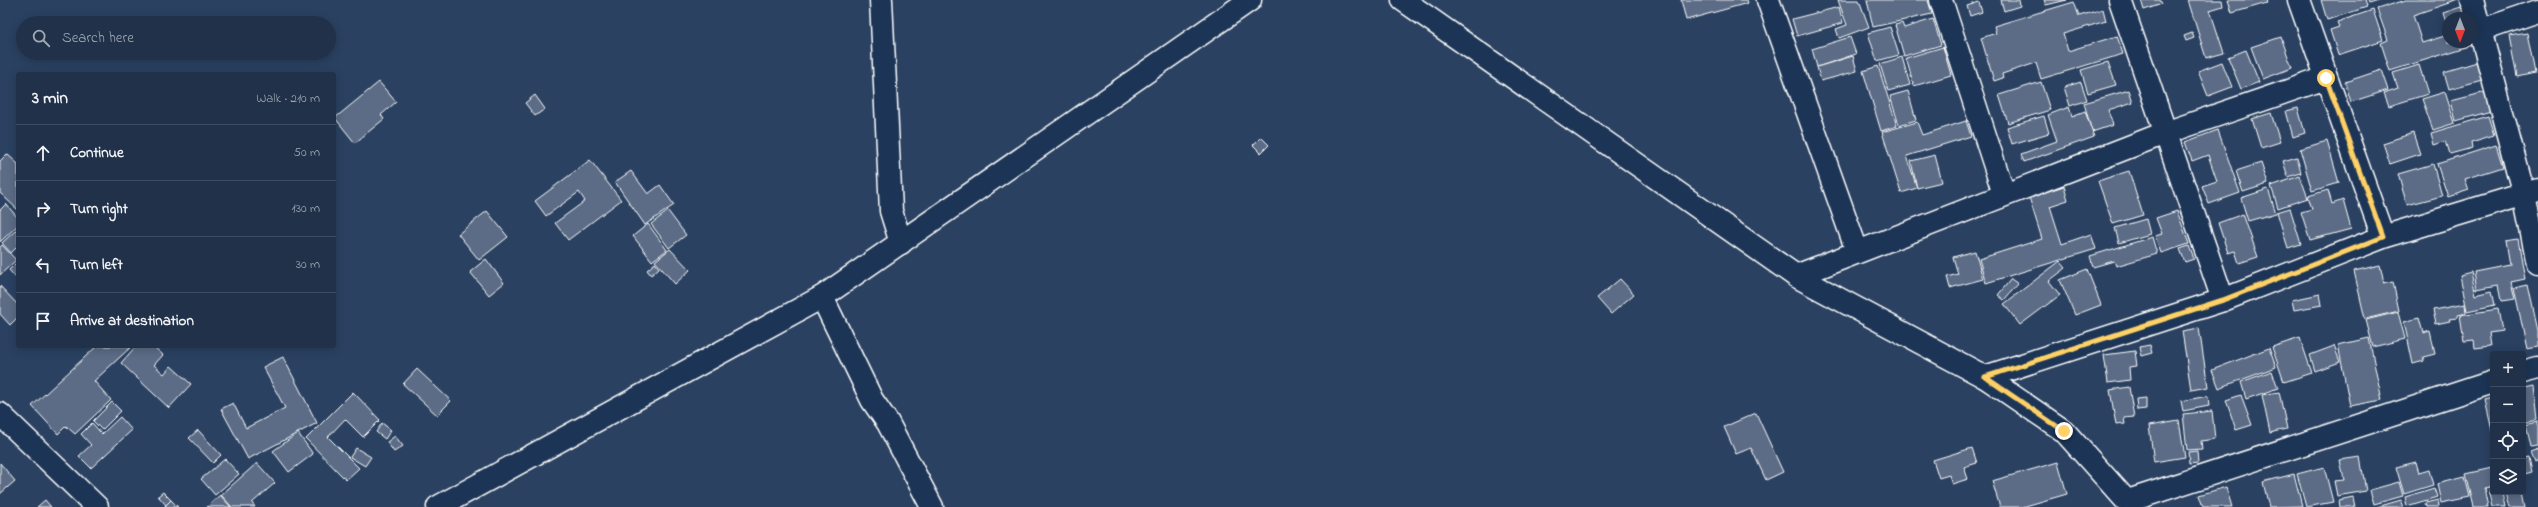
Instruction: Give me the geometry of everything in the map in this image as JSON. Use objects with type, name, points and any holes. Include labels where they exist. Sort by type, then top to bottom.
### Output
[{"type":"street","points":[[881,0],[891,211],[901,243]]},
{"type":"street","points":[[438,507],[822,297],[1250,0]]},
{"type":"street","points":[[1404,0],[1796,276],[1985,377],[2064,431],[2130,504],[2490,383]]},
{"type":"street","points":[[1768,0],[1857,251]]},
{"type":"street","points":[[1942,0],[2004,194]]},
{"type":"street","points":[[2120,0],[2223,300]]},
{"type":"street","points":[[2299,0],[2383,237]]},
{"type":"street","points":[[2472,0],[2531,192],[2538,263]]},
{"type":"street","points":[[2482,30],[2538,10]]},
{"type":"street","points":[[1796,276],[2004,194],[2165,133],[2326,78]]},
{"type":"street","points":[[1985,377],[2223,300],[2383,237],[2531,192]]},
{"type":"street","points":[[822,297],[872,400],[888,423],[932,507]]},
{"type":"street","points":[[2526,371],[2538,368]]},
{"type":"street","points":[[0,414],[97,507]]},
{"type":"building","points":[[1681,0],[1747,0],[1748,3],[1686,20]]},
{"type":"building","points":[[1838,0],[1859,0],[1869,27],[1839,38],[1836,29],[1847,25]]},
{"type":"building","points":[[1867,0],[1928,0],[1932,14],[1873,27]]},
{"type":"building","points":[[2001,0],[2019,0],[2020,6],[2004,11]]},
{"type":"building","points":[[2044,0],[2067,0],[2046,5]]},
{"type":"building","points":[[2141,0],[2160,0],[2162,4],[2144,10]]},
{"type":"building","points":[[2188,0],[2222,0],[2223,6],[2210,10],[2224,53],[2206,58]]},
{"type":"building","points":[[2228,0],[2266,0],[2267,3],[2232,13]]},
{"type":"building","points":[[2321,0],[2365,0],[2367,7],[2327,20]]},
{"type":"building","points":[[2368,0],[2382,0],[2369,4]]},
{"type":"building","points":[[2406,0],[2458,0],[2413,15],[2422,43],[2442,37],[2442,48],[2463,48],[2390,71],[2381,43],[2388,40],[2377,9]]},
{"type":"building","points":[[1979,2],[1982,12],[1970,16],[1967,6]]},
{"type":"building","points":[[2074,2],[2079,16],[2103,9],[2106,21],[2063,34],[2068,51],[2117,36],[2123,54],[2041,79],[2036,63],[2002,74],[2003,78],[1994,81],[1981,38],[1996,33],[1994,26]]},
{"type":"building","points":[[1839,7],[1843,23],[1797,36],[1792,19]]},
{"type":"building","points":[[2461,7],[2463,12],[2446,12]]},
{"type":"building","points":[[2373,10],[2383,40],[2338,55],[2330,30],[2339,27],[2337,22]]},
{"type":"building","points":[[1933,19],[1941,45],[1904,56],[1895,25],[1902,23],[1904,28]]},
{"type":"building","points":[[1890,27],[1899,55],[1877,61],[1868,33]]},
{"type":"building","points":[[2192,33],[2194,38],[2186,41],[2184,36]]},
{"type":"building","points":[[2527,33],[2535,73],[2517,77],[2509,36]]},
{"type":"building","points":[[1850,37],[1856,54],[1817,67],[1812,49]]},
{"type":"building","points":[[2281,37],[2292,68],[2263,79],[2251,47]]},
{"type":"building","points":[[1943,47],[1951,75],[1914,86],[1906,58]]},
{"type":"building","points":[[2246,50],[2259,82],[2241,89],[2228,57]]},
{"type":"building","points":[[1853,56],[1857,71],[1821,81],[1817,67]]},
{"type":"building","points":[[1902,57],[1910,85],[1888,91],[1880,64]]},
{"type":"building","points":[[2108,62],[2116,85],[2088,93],[2081,70]]},
{"type":"building","points":[[2222,62],[2232,87],[2208,96],[2198,71]]},
{"type":"building","points":[[2477,62],[2482,80],[2449,89],[2444,72]]},
{"type":"building","points":[[2419,65],[2428,94],[2389,106],[2384,93],[2398,88],[2393,73]]},
{"type":"building","points":[[1878,66],[1897,126],[1881,131],[1863,71]]},
{"type":"building","points":[[2381,70],[2388,90],[2351,102],[2345,82]]},
{"type":"building","points":[[379,82],[396,102],[381,115],[384,119],[355,143],[336,119],[336,117]]},
{"type":"building","points":[[2041,82],[2050,110],[2008,123],[1999,95]]},
{"type":"building","points":[[2081,82],[2087,100],[2070,106],[2064,87]]},
{"type":"building","points":[[2129,90],[2133,102],[2108,110],[2113,125],[2092,132],[2084,103]]},
{"type":"building","points":[[1908,91],[1916,120],[1899,125],[1890,96]]},
{"type":"building","points":[[2445,92],[2455,123],[2433,130],[2422,99]]},
{"type":"building","points":[[2486,92],[2491,111],[2456,121],[2451,101]]},
{"type":"building","points":[[535,95],[545,109],[535,116],[525,103]]},
{"type":"building","points":[[2069,107],[2072,116],[2085,111],[2094,137],[2024,162],[2021,154],[2057,141],[2048,115]]},
{"type":"building","points":[[2298,108],[2305,133],[2293,137],[2286,111]]},
{"type":"building","points":[[2271,113],[2280,142],[2261,148],[2252,119]]},
{"type":"building","points":[[2044,116],[2049,133],[2012,144],[2007,127]]},
{"type":"building","points":[[2488,116],[2494,135],[2471,142],[2472,148],[2450,154],[2446,141],[2434,145],[2431,133]]},
{"type":"building","points":[[1966,121],[1971,136],[1907,156],[1917,188],[1901,193],[1882,132],[1917,122],[1922,135]]},
{"type":"building","points":[[2218,130],[2240,193],[2209,204],[2202,186],[2217,181],[2208,155],[2192,161],[2185,142]]},
{"type":"building","points":[[2413,133],[2420,154],[2390,164],[2383,143]]},
{"type":"building","points":[[1261,137],[1269,145],[1261,153],[1253,145]]},
{"type":"building","points":[[2327,141],[2339,183],[2312,191],[2300,149]]},
{"type":"building","points":[[2496,145],[2503,167],[2465,179],[2469,190],[2448,197],[2437,164]]},
{"type":"building","points":[[7,154],[16,162],[16,208],[0,193],[0,161]]},
{"type":"building","points":[[1935,155],[1942,182],[1917,188],[1911,161]]},
{"type":"building","points":[[2297,157],[2301,173],[2288,177],[2283,161]]},
{"type":"building","points":[[590,160],[621,200],[568,240],[555,223],[585,201],[579,192],[546,216],[535,201]]},
{"type":"building","points":[[2261,163],[2268,184],[2243,192],[2236,171]]},
{"type":"building","points":[[2433,164],[2442,196],[2407,205],[2398,174]]},
{"type":"building","points":[[631,171],[648,194],[660,185],[674,205],[645,225],[615,182]]},
{"type":"building","points":[[2129,171],[2143,215],[2113,224],[2098,181]]},
{"type":"building","points":[[2300,176],[2308,198],[2278,208],[2271,186]]},
{"type":"building","points":[[2064,186],[2068,200],[2050,206],[2062,244],[2091,234],[2096,249],[1986,283],[1979,259],[2042,239],[2029,197]]},
{"type":"building","points":[[2268,189],[2276,213],[2248,221],[2241,198]]},
{"type":"building","points":[[2328,190],[2332,204],[2343,200],[2351,229],[2310,240],[2301,212],[2312,209],[2308,196]]},
{"type":"building","points":[[6,204],[16,216],[16,227],[0,242],[0,210]]},
{"type":"building","points":[[2290,208],[2301,244],[2288,248],[2277,212]]},
{"type":"building","points":[[487,211],[508,237],[479,260],[458,234]]},
{"type":"building","points":[[668,211],[686,235],[669,248],[651,224]]},
{"type":"building","points":[[2177,211],[2189,244],[2161,253],[2155,236],[2162,234],[2156,218]]},
{"type":"building","points":[[2243,214],[2258,257],[2239,263],[2235,251],[2228,253],[2218,223]]},
{"type":"building","points":[[2146,219],[2150,234],[2119,243],[2115,228]]},
{"type":"building","points":[[648,224],[667,250],[652,261],[633,236]]},
{"type":"building","points":[[16,230],[16,248],[11,253],[2,243]]},
{"type":"building","points":[[2152,237],[2157,254],[2116,266],[2114,261],[2093,267],[2090,256]]},
{"type":"building","points":[[2518,239],[2525,279],[2511,282],[2515,299],[2501,301],[2498,285],[2477,289],[2474,272],[2510,265],[2506,241]]},
{"type":"building","points":[[2,245],[16,260],[0,275],[0,247]]},
{"type":"building","points":[[2189,246],[2194,259],[2185,262],[2180,249]]},
{"type":"building","points":[[670,249],[690,270],[675,284],[655,261]]},
{"type":"building","points":[[1975,251],[1983,279],[1950,288],[1947,277],[1958,274],[1953,257]]},
{"type":"building","points":[[486,259],[504,283],[489,295],[470,272]]},
{"type":"building","points":[[2060,261],[2066,268],[2049,281],[2060,295],[2020,325],[2004,304]]},
{"type":"building","points":[[16,263],[16,278],[9,270]]},
{"type":"building","points":[[655,263],[659,268],[651,275],[647,270]]},
{"type":"building","points":[[2380,265],[2384,284],[2393,282],[2399,311],[2365,319],[2354,271]]},
{"type":"building","points":[[2087,269],[2101,305],[2075,315],[2060,280]]},
{"type":"building","points":[[2471,272],[2476,295],[2492,291],[2495,305],[2467,311],[2460,275]]},
{"type":"building","points":[[1620,279],[1634,294],[1611,314],[1597,298]]},
{"type":"building","points":[[2011,279],[2018,284],[2004,300],[1998,295]]},
{"type":"building","points":[[2528,285],[2538,331],[2538,346],[2527,348],[2514,288]]},
{"type":"building","points":[[0,286],[16,303],[16,319],[10,325],[0,314]]},
{"type":"building","points":[[2320,294],[2322,305],[2294,310],[2292,300]]},
{"type":"building","points":[[2465,304],[2466,313],[2457,315],[2457,318],[2449,319],[2450,321],[2436,324],[2433,310]]},
{"type":"building","points":[[2498,309],[2502,331],[2489,333],[2491,346],[2475,348],[2474,340],[2464,341],[2460,315]]},
{"type":"building","points":[[2398,312],[2405,339],[2373,347],[2366,320]]},
{"type":"building","points":[[2419,318],[2423,333],[2430,331],[2435,354],[2423,357],[2424,361],[2413,364],[2404,322]]},
{"type":"building","points":[[2199,328],[2208,387],[2191,390],[2182,331]]},
{"type":"building","points":[[2300,338],[2312,373],[2284,382],[2272,347]]},
{"type":"building","points":[[2369,338],[2382,400],[2350,406],[2338,345]]},
{"type":"building","points":[[2150,345],[2152,353],[2141,356],[2139,347]]},
{"type":"building","points":[[2334,346],[2340,362],[2315,371],[2310,355]]},
{"type":"building","points":[[95,348],[130,348],[94,381],[111,400],[75,434],[66,426],[58,434],[32,406]]},
{"type":"building","points":[[134,348],[155,348],[163,355],[154,365],[164,374],[171,366],[191,384],[169,408],[121,363]]},
{"type":"building","points":[[2269,348],[2276,367],[2219,388],[2212,370]]},
{"type":"building","points":[[2135,351],[2137,366],[2129,367],[2130,380],[2108,383],[2104,355]]},
{"type":"building","points":[[283,357],[317,423],[248,459],[221,409],[233,403],[246,428],[285,408],[263,367]]},
{"type":"building","points":[[417,369],[451,401],[437,415],[403,384]]},
{"type":"building","points":[[2272,371],[2278,388],[2246,399],[2241,382]]},
{"type":"building","points":[[2129,387],[2134,417],[2124,418],[2125,424],[2116,425],[2110,390]]},
{"type":"building","points":[[2534,387],[2538,419],[2526,421],[2526,388]]},
{"type":"building","points":[[353,392],[380,420],[363,437],[345,419],[328,437],[359,468],[346,480],[306,439]]},
{"type":"building","points":[[2279,392],[2287,429],[2270,433],[2262,395]]},
{"type":"building","points":[[2241,395],[2252,425],[2236,430],[2226,400]]},
{"type":"building","points":[[2208,396],[2209,406],[2183,411],[2181,401]]},
{"type":"building","points":[[2146,398],[2146,409],[2137,410],[2136,399]]},
{"type":"building","points":[[2490,399],[2490,422],[2485,400]]},
{"type":"building","points":[[112,402],[121,411],[102,430],[93,421]]},
{"type":"building","points":[[2212,411],[2215,439],[2201,441],[2202,449],[2187,450],[2183,414]]},
{"type":"building","points":[[1756,413],[1783,472],[1766,480],[1751,448],[1736,454],[1724,427]]},
{"type":"building","points":[[120,417],[132,430],[91,468],[79,456],[91,445],[81,434],[92,423],[102,434]]},
{"type":"building","points":[[2179,421],[2185,457],[2154,462],[2149,426]]},
{"type":"building","points":[[2538,421],[2538,446],[2530,447],[2526,424]]},
{"type":"building","points":[[382,423],[391,430],[385,439],[376,432]]},
{"type":"building","points":[[198,430],[221,455],[213,463],[189,438]]},
{"type":"building","points":[[298,433],[313,454],[289,472],[273,451]]},
{"type":"building","points":[[395,436],[403,446],[394,452],[387,442]]},
{"type":"building","points":[[356,448],[371,457],[365,466],[350,457]]},
{"type":"building","points":[[1972,448],[1977,463],[1964,467],[1968,479],[1952,484],[1949,475],[1939,478],[1933,460]]},
{"type":"building","points":[[2538,449],[2538,460],[2534,462],[2530,452]]},
{"type":"building","points":[[2197,451],[2198,463],[2189,464],[2188,452]]},
{"type":"building","points":[[2360,457],[2366,491],[2337,496],[2334,481],[2344,480],[2340,460]]},
{"type":"building","points":[[2528,458],[2531,472],[2526,473],[2526,459]]},
{"type":"building","points":[[225,459],[239,474],[215,495],[201,479]]},
{"type":"building","points":[[2058,462],[2067,494],[2022,507],[2000,507],[1992,481]]},
{"type":"building","points":[[2416,462],[2419,473],[2429,470],[2433,485],[2404,494],[2396,467]]},
{"type":"building","points":[[0,463],[15,481],[0,494]]},
{"type":"building","points":[[257,463],[275,483],[252,503],[255,507],[232,507],[221,495]]},
{"type":"building","points":[[2324,467],[2333,502],[2306,507],[2297,474]]},
{"type":"building","points":[[2490,469],[2490,487],[2484,488],[2488,507],[2474,507],[2466,474]]},
{"type":"building","points":[[2294,474],[2302,506],[2269,507],[2263,482]]},
{"type":"building","points":[[2465,477],[2470,497],[2441,503],[2437,484]]},
{"type":"building","points":[[2399,482],[2403,496],[2374,504],[2370,490]]},
{"type":"building","points":[[2226,487],[2232,507],[2203,507],[2199,495]]},
{"type":"building","points":[[2434,488],[2437,497],[2407,506],[2405,497]]},
{"type":"building","points":[[2490,489],[2490,495],[2504,495],[2506,507],[2492,507],[2488,490]]},
{"type":"building","points":[[163,492],[171,500],[166,505],[158,496]]},
{"type":"building","points":[[220,495],[231,507],[207,507]]},
{"type":"building","points":[[2507,495],[2523,495],[2525,507],[2510,507]]},
{"type":"building","points":[[2353,497],[2355,507],[2340,507],[2339,500]]},
{"type":"building","points":[[45,500],[51,507],[37,507]]},
{"type":"building","points":[[171,500],[178,507],[164,507]]},
{"type":"building","points":[[2401,500],[2404,507],[2377,507]]},
{"type":"building","points":[[2438,500],[2439,507],[2426,507],[2425,503]]},
{"type":"route","points":[[2064,431],[1985,377],[2223,300],[2383,237],[2326,78]]}]
